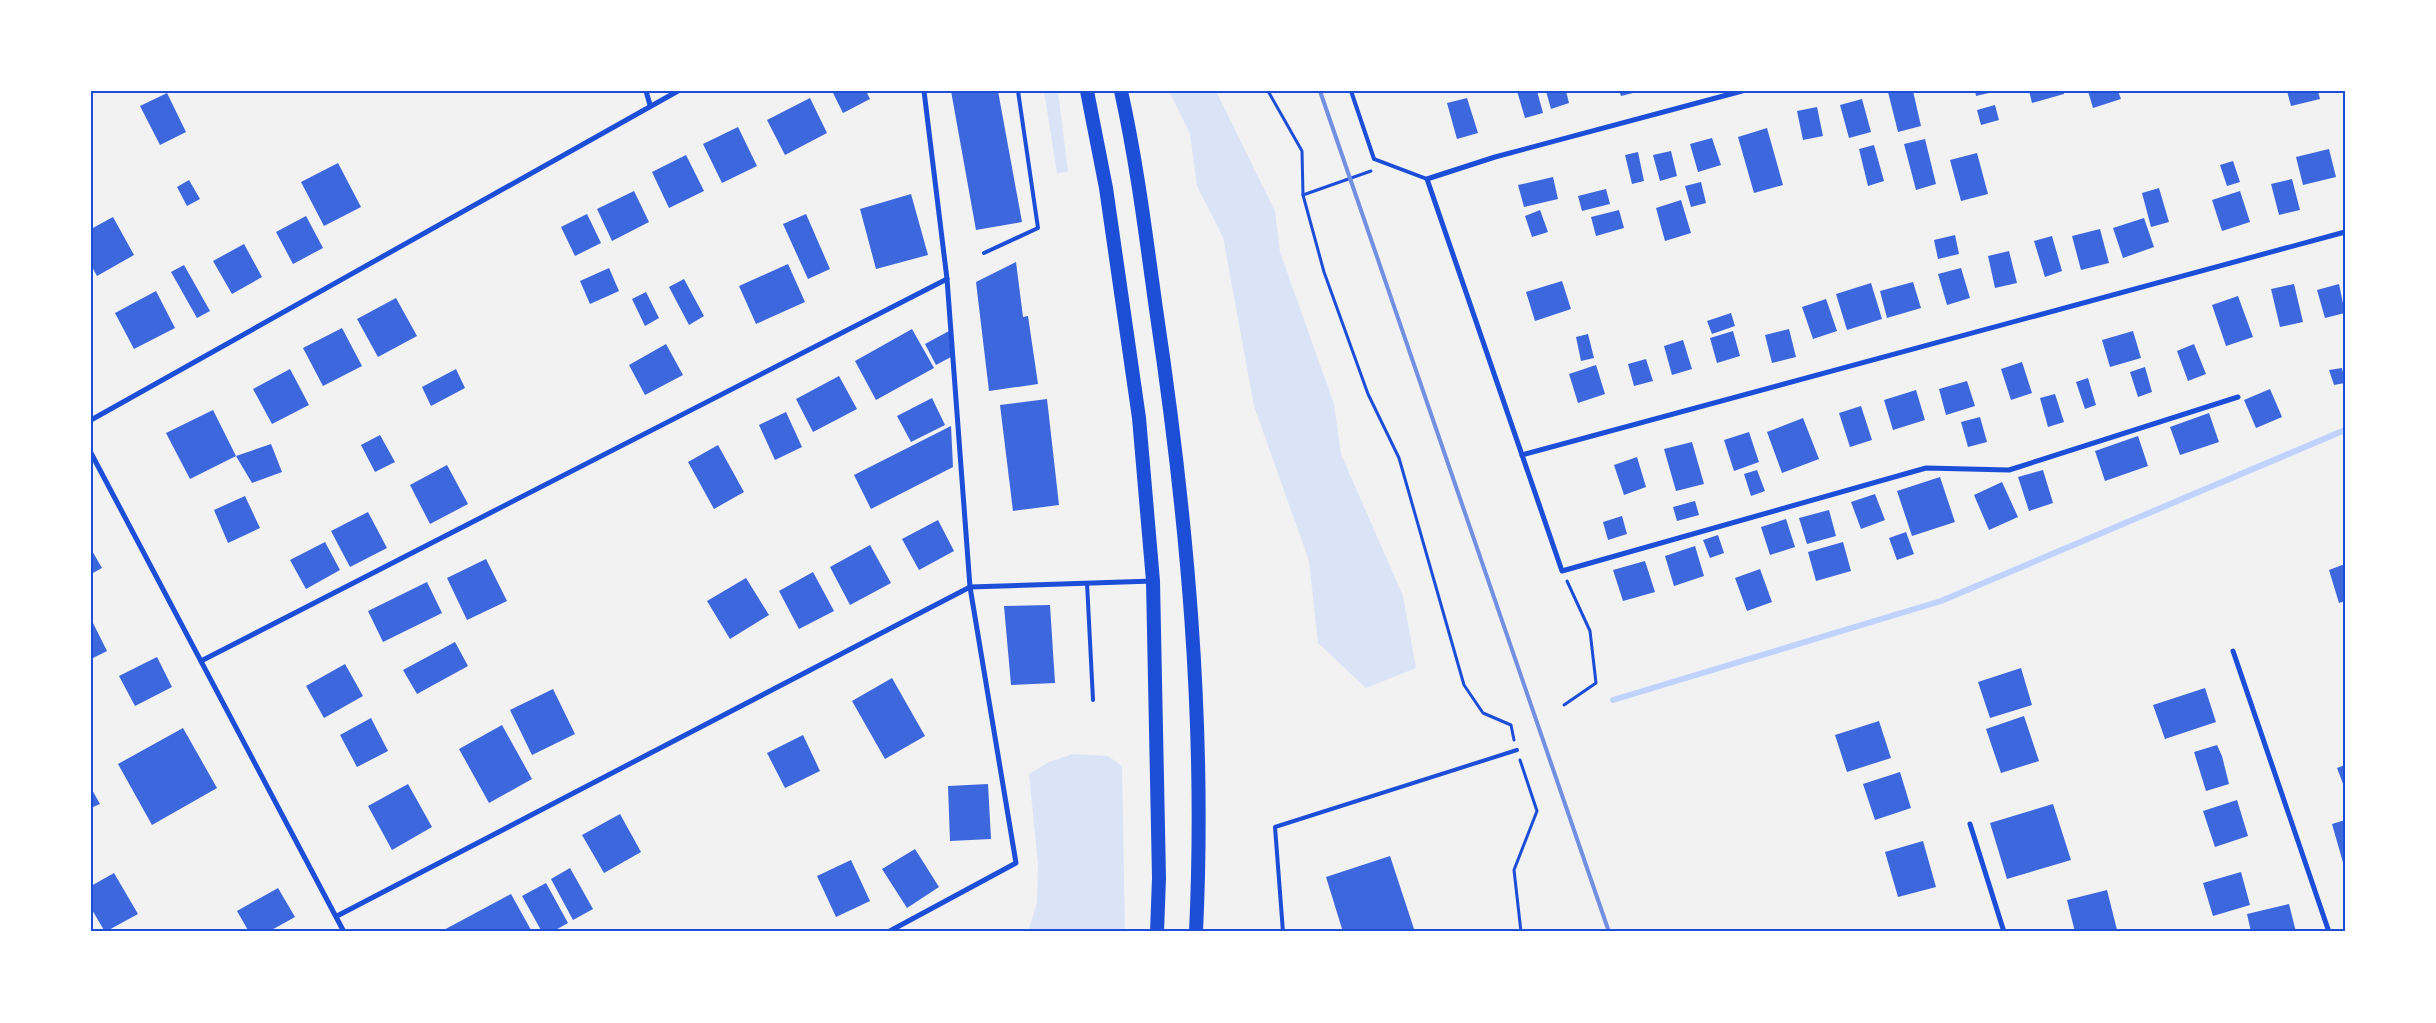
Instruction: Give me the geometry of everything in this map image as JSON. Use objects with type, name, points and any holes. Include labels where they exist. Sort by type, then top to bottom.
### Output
[{"type":"highway","points":[[1088,91],[1106,188],[1139,418],[1153,581],[1160,878],[1157,932]]},
{"type":"highway","points":[[1121,91],[1131,136],[1171,409],[1191,594],[1200,776],[1196,932]]},
{"type":"street","points":[[646,91],[650,105]]},
{"type":"street","points":[[91,420],[678,91]]},
{"type":"street","points":[[888,932],[1016,863],[970,587],[947,279],[924,91]]},
{"type":"street","points":[[1742,91],[1495,157],[1427,180],[1562,571],[1926,468],[2009,470],[2238,397]]},
{"type":"street","points":[[1522,455],[2345,232]]},
{"type":"street","points":[[202,661],[947,279]]},
{"type":"street","points":[[91,453],[344,932]]},
{"type":"street","points":[[336,916],[970,587],[1153,581]]},
{"type":"street","points":[[2233,651],[2329,932]]},
{"type":"street","points":[[1970,824],[2004,932]]},
{"type":"lane","points":[[984,253],[1038,228],[1018,91]]},
{"type":"lane","points":[[1352,91],[1374,159],[1427,180]]},
{"type":"lane","points":[[1087,583],[1093,700]]},
{"type":"lane","points":[[1283,932],[1275,827],[1516,750]]},
{"type":"path","points":[[1268,91],[1302,151],[1303,195],[1324,272],[1368,394],[1399,458],[1464,686],[1483,713],[1510,725],[1516,750],[1537,811],[1514,870],[1521,932]]},
{"type":"path","points":[[1303,195],[1388,164]]},
{"type":"path","points":[[1562,571],[1590,631],[1596,683],[1564,705]]},
{"type":"shaded area","points":[[1044,91],[1058,91],[1068,172],[1057,173]]},
{"type":"shaded area","points":[[1169,91],[1216,91],[1275,211],[1280,252],[1334,404],[1341,454],[1403,596],[1416,668],[1366,688],[1318,643],[1309,561],[1254,406],[1223,237],[1197,186],[1190,134]]},
{"type":"shaded area","points":[[1073,754],[1108,756],[1122,766],[1125,932],[1028,932],[1037,903],[1038,864],[1029,774],[1049,762]]},
{"type":"building","points":[[832,91],[866,91],[870,99],[843,113]]},
{"type":"building","points":[[951,91],[998,91],[1022,222],[976,230]]},
{"type":"building","points":[[1517,91],[1537,91],[1543,113],[1525,118]]},
{"type":"building","points":[[1546,91],[1566,91],[1569,103],[1551,109]]},
{"type":"building","points":[[1619,91],[1637,91],[1637,92],[1621,96]]},
{"type":"building","points":[[1913,91],[1921,126],[1898,132],[1888,92]]},
{"type":"building","points":[[1975,91],[1993,91],[1993,92],[1976,96]]},
{"type":"building","points":[[2029,91],[2064,91],[2064,94],[2032,103]]},
{"type":"building","points":[[2088,91],[2118,91],[2121,99],[2093,108]]},
{"type":"building","points":[[2287,91],[2318,91],[2320,99],[2291,106]]},
{"type":"building","points":[[167,93],[186,132],[160,145],[140,106]]},
{"type":"building","points":[[810,98],[827,133],[785,155],[767,120]]},
{"type":"building","points":[[1467,98],[1478,133],[1457,139],[1447,103]]},
{"type":"building","points":[[1862,99],[1871,132],[1849,138],[1840,105]]},
{"type":"building","points":[[1995,105],[1999,120],[1981,125],[1977,110]]},
{"type":"building","points":[[1817,107],[1823,136],[1803,140],[1797,111]]},
{"type":"building","points":[[738,127],[757,166],[722,183],[703,144]]},
{"type":"building","points":[[1767,128],[1783,185],[1754,193],[1738,137]]},
{"type":"building","points":[[1712,138],[1721,165],[1698,172],[1690,144]]},
{"type":"building","points":[[1925,139],[1936,184],[1916,190],[1904,144]]},
{"type":"building","points":[[1874,145],[1884,181],[1868,186],[1859,149]]},
{"type":"building","points":[[2329,149],[2336,177],[2303,185],[2296,157]]},
{"type":"building","points":[[1671,151],[1677,176],[1660,181],[1653,155]]},
{"type":"building","points":[[1638,152],[1644,181],[1632,184],[1625,155]]},
{"type":"building","points":[[1977,153],[1988,194],[1961,201],[1950,160]]},
{"type":"building","points":[[686,155],[704,191],[669,208],[652,172]]},
{"type":"building","points":[[2233,161],[2240,182],[2227,186],[2220,165]]},
{"type":"building","points":[[338,163],[361,207],[324,226],[301,182]]},
{"type":"building","points":[[1553,177],[1558,199],[1524,207],[1518,185]]},
{"type":"building","points":[[2292,179],[2300,210],[2279,215],[2271,184]]},
{"type":"building","points":[[189,180],[200,199],[187,206],[177,187]]},
{"type":"building","points":[[1701,182],[1706,203],[1691,207],[1685,186]]},
{"type":"building","points":[[2159,188],[2169,222],[2151,227],[2142,193]]},
{"type":"building","points":[[1606,189],[1610,204],[1582,211],[1578,196]]},
{"type":"building","points":[[634,191],[649,222],[612,241],[597,209]]},
{"type":"building","points":[[2240,191],[2250,222],[2222,231],[2212,200]]},
{"type":"building","points":[[911,194],[928,255],[876,269],[860,209]]},
{"type":"building","points":[[1681,200],[1691,233],[1665,241],[1656,208]]},
{"type":"building","points":[[1540,210],[1548,232],[1532,237],[1525,216]]},
{"type":"building","points":[[1619,210],[1624,228],[1596,236],[1591,217]]},
{"type":"building","points":[[587,214],[601,243],[575,256],[561,227]]},
{"type":"building","points":[[806,214],[830,269],[808,279],[783,224]]},
{"type":"building","points":[[306,216],[323,248],[293,264],[276,232]]},
{"type":"building","points":[[113,217],[134,255],[97,276],[91,265],[91,229]]},
{"type":"building","points":[[2144,218],[2154,247],[2123,258],[2113,228]]},
{"type":"building","points":[[2100,229],[2109,263],[2081,270],[2072,236]]},
{"type":"building","points":[[1955,235],[1959,254],[1938,259],[1934,240]]},
{"type":"building","points":[[2052,236],[2062,271],[2045,277],[2034,241]]},
{"type":"building","points":[[244,244],[262,277],[232,294],[213,261]]},
{"type":"building","points":[[2009,251],[2017,283],[1995,288],[1988,256]]},
{"type":"building","points":[[1016,262],[1023,317],[1028,316],[1038,384],[989,391],[976,282]]},
{"type":"building","points":[[788,264],[805,302],[756,324],[739,286]]},
{"type":"building","points":[[184,265],[210,311],[197,318],[171,272]]},
{"type":"building","points":[[609,268],[619,291],[590,304],[580,281]]},
{"type":"building","points":[[1961,268],[1970,298],[1947,305],[1938,274]]},
{"type":"building","points":[[684,279],[704,316],[689,325],[669,287]]},
{"type":"building","points":[[1562,281],[1571,309],[1535,321],[1526,292]]},
{"type":"building","points":[[1913,282],[1921,308],[1887,318],[1880,291]]},
{"type":"building","points":[[1871,283],[1882,319],[1847,330],[1836,294]]},
{"type":"building","points":[[2294,284],[2303,322],[2280,327],[2271,289]]},
{"type":"building","points":[[2339,284],[2345,313],[2325,318],[2317,290]]},
{"type":"building","points":[[156,291],[175,328],[134,349],[115,313]]},
{"type":"building","points":[[646,292],[659,318],[645,326],[632,299]]},
{"type":"building","points":[[2238,296],[2253,337],[2226,346],[2212,305]]},
{"type":"building","points":[[396,298],[417,336],[378,357],[357,319]]},
{"type":"building","points":[[1826,299],[1837,331],[1813,339],[1802,307]]},
{"type":"building","points":[[1731,313],[1735,326],[1712,334],[1707,321]]},
{"type":"building","points":[[342,328],[362,366],[323,386],[303,348]]},
{"type":"building","points":[[912,329],[934,368],[876,400],[855,361]]},
{"type":"building","points":[[1789,329],[1796,357],[1772,363],[1765,335]]},
{"type":"building","points":[[949,331],[951,357],[936,365],[925,344]]},
{"type":"building","points":[[1733,331],[1740,356],[1717,363],[1710,338]]},
{"type":"building","points":[[2133,331],[2141,358],[2110,367],[2102,340]]},
{"type":"building","points":[[1588,334],[1594,358],[1581,361],[1576,337]]},
{"type":"building","points":[[1683,340],[1692,369],[1672,375],[1664,346]]},
{"type":"building","points":[[666,344],[683,375],[645,395],[629,365]]},
{"type":"building","points":[[2194,344],[2206,374],[2188,381],[2177,351]]},
{"type":"building","points":[[1646,359],[1653,381],[1634,386],[1628,364]]},
{"type":"building","points":[[2022,362],[2032,393],[2011,400],[2001,369]]},
{"type":"building","points":[[1596,365],[1605,394],[1578,403],[1569,374]]},
{"type":"building","points":[[2145,367],[2152,392],[2138,397],[2130,372]]},
{"type":"building","points":[[2342,368],[2345,383],[2334,385],[2329,370]]},
{"type":"building","points":[[290,369],[309,405],[272,424],[253,389]]},
{"type":"building","points":[[456,369],[465,388],[431,406],[422,387]]},
{"type":"building","points":[[839,376],[857,409],[813,432],[796,399]]},
{"type":"building","points":[[2088,378],[2096,405],[2085,409],[2076,382]]},
{"type":"building","points":[[1967,381],[1975,406],[1946,415],[1939,389]]},
{"type":"building","points":[[2270,389],[2282,417],[2256,428],[2244,400]]},
{"type":"building","points":[[1916,390],[1925,420],[1893,430],[1884,400]]},
{"type":"building","points":[[2055,394],[2064,422],[2048,427],[2040,398]]},
{"type":"building","points":[[932,398],[945,425],[911,442],[897,416]]},
{"type":"building","points":[[1047,399],[1059,505],[1013,511],[1000,405]]},
{"type":"building","points":[[1861,406],[1872,440],[1850,447],[1839,413]]},
{"type":"building","points":[[213,410],[236,456],[190,479],[166,433]]},
{"type":"building","points":[[786,412],[802,447],[775,460],[759,425]]},
{"type":"building","points":[[2209,413],[2219,442],[2180,455],[2170,427]]},
{"type":"building","points":[[1980,417],[1987,442],[1968,447],[1961,422]]},
{"type":"building","points":[[1803,418],[1819,459],[1782,473],[1767,432]]},
{"type":"building","points":[[951,426],[953,467],[871,509],[854,475]]},
{"type":"building","points":[[1749,432],[1759,462],[1734,471],[1724,440]]},
{"type":"building","points":[[380,435],[395,462],[375,472],[361,445]]},
{"type":"building","points":[[2138,436],[2148,466],[2105,481],[2095,451]]},
{"type":"building","points":[[1692,442],[1704,484],[1676,491],[1664,449]]},
{"type":"building","points":[[271,444],[282,472],[252,483],[236,456]]},
{"type":"building","points":[[718,445],[744,492],[714,509],[688,462]]},
{"type":"building","points":[[1637,457],[1646,487],[1624,495],[1614,465]]},
{"type":"building","points":[[447,465],[468,504],[430,524],[410,485]]},
{"type":"building","points":[[1757,470],[1765,491],[1751,496],[1744,474]]},
{"type":"building","points":[[2043,470],[2053,503],[2029,511],[2018,477]]},
{"type":"building","points":[[1940,477],[1955,522],[1912,536],[1897,491]]},
{"type":"building","points":[[2002,482],[2018,517],[1989,530],[1974,495]]},
{"type":"building","points":[[1875,494],[1885,520],[1861,529],[1851,502]]},
{"type":"building","points":[[245,496],[260,528],[228,543],[214,510]]},
{"type":"building","points":[[1695,501],[1699,515],[1677,521],[1673,507]]},
{"type":"building","points":[[1829,510],[1836,536],[1807,544],[1799,518]]},
{"type":"building","points":[[368,512],[387,548],[350,567],[331,531]]},
{"type":"building","points":[[1622,516],[1627,534],[1608,540],[1603,522]]},
{"type":"building","points":[[1786,519],[1795,547],[1770,555],[1761,527]]},
{"type":"building","points":[[938,520],[954,551],[919,570],[902,539]]},
{"type":"building","points":[[1906,532],[1914,554],[1897,560],[1889,538]]},
{"type":"building","points":[[1718,535],[1724,553],[1710,558],[1703,540]]},
{"type":"building","points":[[325,542],[340,570],[306,589],[290,560]]},
{"type":"building","points":[[1843,542],[1851,571],[1816,581],[1808,552]]},
{"type":"building","points":[[870,545],[891,583],[850,605],[830,567]]},
{"type":"building","points":[[1695,546],[1704,576],[1674,586],[1665,556]]},
{"type":"building","points":[[91,549],[102,568],[91,574]]},
{"type":"building","points":[[486,559],[507,601],[467,620],[447,578]]},
{"type":"building","points":[[1645,561],[1655,592],[1623,601],[1613,570]]},
{"type":"building","points":[[2345,564],[2345,601],[2339,603],[2329,570]]},
{"type":"building","points":[[1760,569],[1772,602],[1747,611],[1735,578]]},
{"type":"building","points":[[813,572],[834,611],[799,629],[779,591]]},
{"type":"building","points":[[746,578],[769,615],[730,639],[707,601]]},
{"type":"building","points":[[427,582],[442,613],[383,642],[368,611]]},
{"type":"building","points":[[1050,605],[1055,683],[1011,685],[1004,606]]},
{"type":"building","points":[[91,619],[107,651],[91,659]]},
{"type":"building","points":[[455,642],[468,666],[417,694],[403,670]]},
{"type":"building","points":[[157,657],[172,687],[135,706],[119,676]]},
{"type":"building","points":[[345,664],[363,696],[324,718],[306,686]]},
{"type":"building","points":[[2021,668],[2032,705],[1990,718],[1978,682]]},
{"type":"building","points":[[892,678],[925,736],[885,759],[852,701]]},
{"type":"building","points":[[2205,688],[2216,722],[2165,739],[2153,705]]},
{"type":"building","points":[[553,689],[575,734],[532,755],[510,710]]},
{"type":"building","points":[[2024,716],[2039,761],[2001,773],[1986,729]]},
{"type":"building","points":[[371,718],[388,751],[357,767],[340,735]]},
{"type":"building","points":[[1879,721],[1891,758],[1847,772],[1835,735]]},
{"type":"building","points":[[502,725],[532,779],[489,803],[459,749]]},
{"type":"building","points":[[183,728],[217,788],[152,825],[118,764]]},
{"type":"building","points":[[803,735],[820,771],[785,788],[767,753]]},
{"type":"building","points":[[2217,745],[2222,756],[2229,784],[2206,791],[2194,752]]},
{"type":"building","points":[[2345,765],[2345,789],[2337,768]]},
{"type":"building","points":[[1900,772],[1911,808],[1875,820],[1863,784]]},
{"type":"building","points":[[408,784],[432,827],[392,850],[368,806]]},
{"type":"building","points":[[988,784],[991,839],[950,841],[948,786]]},
{"type":"building","points":[[91,788],[100,804],[91,808]]},
{"type":"building","points":[[2237,800],[2248,836],[2215,847],[2203,811]]},
{"type":"building","points":[[2053,804],[2071,860],[2007,879],[1990,823]]},
{"type":"building","points":[[620,814],[641,852],[604,873],[582,835]]},
{"type":"building","points":[[2345,820],[2345,866],[2344,866],[2332,824]]},
{"type":"building","points":[[1923,841],[1936,887],[1898,897],[1885,852]]},
{"type":"building","points":[[915,849],[939,887],[907,908],[882,869]]},
{"type":"building","points":[[1390,856],[1415,932],[1343,932],[1326,877]]},
{"type":"building","points":[[851,860],[870,901],[836,917],[817,876]]},
{"type":"building","points":[[570,868],[593,909],[573,920],[551,879]]},
{"type":"building","points":[[2241,872],[2250,905],[2213,916],[2203,883]]},
{"type":"building","points":[[114,873],[138,914],[105,932],[91,908],[91,886]]},
{"type":"building","points":[[546,883],[568,923],[552,932],[542,932],[522,896]]},
{"type":"building","points":[[278,888],[295,917],[268,932],[249,932],[237,911]]},
{"type":"building","points":[[2107,890],[2117,930],[2075,932],[2067,900]]},
{"type":"building","points":[[511,894],[531,930],[529,932],[440,932]]},
{"type":"building","points":[[2289,904],[2296,932],[2251,932],[2247,914]]},
{"type":"waterway","points":[[1613,700],[1941,601],[2345,430]]},
{"type":"railway","points":[[1320,91],[1609,932]]}]
